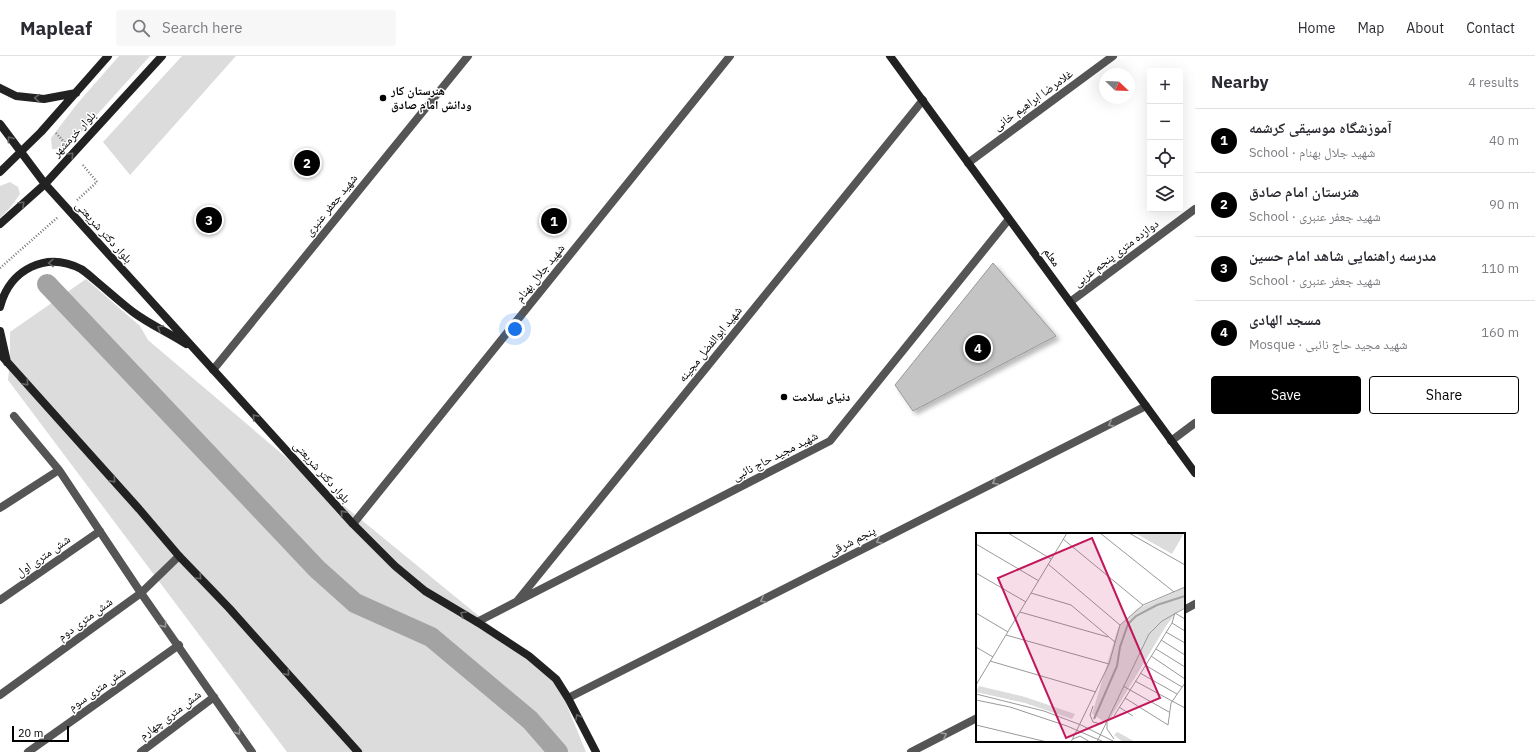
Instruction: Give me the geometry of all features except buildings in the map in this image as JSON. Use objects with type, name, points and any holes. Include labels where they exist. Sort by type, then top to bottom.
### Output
[{"type":"main road","name":"بلوار خرمشهر","points":[[0,172],[41,132],[108,56]]},
{"type":"main road","name":"بلوار خرمشهر","points":[[0,224],[44,184],[162,56]]},
{"type":"main road","name":"معلم","points":[[890,56],[1195,473]]},
{"type":"main road","points":[[0,88],[16,96],[44,98],[76,93]]},
{"type":"main road","name":"بلوار دکتر شریعتی","points":[[0,124],[44,184],[353,524],[396,566],[425,591],[477,622],[529,656],[556,679],[568,698],[596,752]]},
{"type":"main road","points":[[0,307],[3,295],[14,279],[28,268],[46,262],[65,263],[82,270],[134,313],[194,348]]},
{"type":"main road","points":[[0,331],[4,360]]},
{"type":"main road","points":[[0,354],[139,509],[179,556],[229,608],[358,752]]},
{"type":"street","name":"شهید جعفر عنبری","points":[[213,370],[468,56]]},
{"type":"street","name":"شهید جلال بهنام","points":[[353,524],[730,56]]},
{"type":"street","name":"غلامرضا ابراهیم خانی","points":[[968,163],[1113,56]]},
{"type":"street","name":"شهید ابوالفضل مجینه","points":[[516,602],[923,100]]},
{"type":"street","name":"دوازده متری پنجم غربی","points":[[1070,302],[1195,209]]},
{"type":"street","name":"شهید مجید حاج نائبی","points":[[477,622],[830,441],[1009,219]]},
{"type":"street","name":"پنجم شرقی","points":[[568,698],[1146,406]]},
{"type":"street","points":[[14,416],[59,470],[250,749],[241,752]]},
{"type":"street","points":[[1171,440],[1195,423]]},
{"type":"street","points":[[0,508],[59,470]]},
{"type":"street","name":"شش متری اول","points":[[0,600],[100,531]]},
{"type":"street","name":"شش متری دوم","points":[[0,695],[142,593],[179,556]]},
{"type":"street","points":[[1185,609],[1195,604]]},
{"type":"street","name":"شش متری سوم","points":[[28,752],[179,645]]},
{"type":"street","name":"شش متری چهارم","points":[[141,752],[214,697]]},
{"type":"street","points":[[911,752],[976,719]]},
{"type":"shaded area","points":[[119,56],[150,56],[76,138],[63,149],[52,149],[51,138],[77,104]]},
{"type":"shaded area","points":[[182,56],[236,56],[130,175],[103,142]]},
{"type":"shaded area","points":[[10,182],[18,187],[20,194],[10,208],[0,218],[0,186]]},
{"type":"shaded area","points":[[86,279],[140,326],[148,340],[315,482],[556,679],[586,752],[287,752],[8,380],[10,332]]},
{"type":"waterway","points":[[47,284],[317,569],[355,603],[431,637],[530,720],[558,752]]},
{"type":"place","name":"هنرستان کار ودانش امام صادق","points":[[383,98]]},
{"type":"place","name":"هنرستان امام صادق","points":[[307,163]]},
{"type":"place","name":"مدرسه راهنمایی شاهد امام حسین","points":[[209,220]]},
{"type":"place","name":"آموزشگاه موسیقی کرشمه","points":[[554,221]]},
{"type":"place","name":"مسجد الهادی","points":[[978,348]]},
{"type":"place","name":"دنیای سلامت","points":[[784,397]]}]
